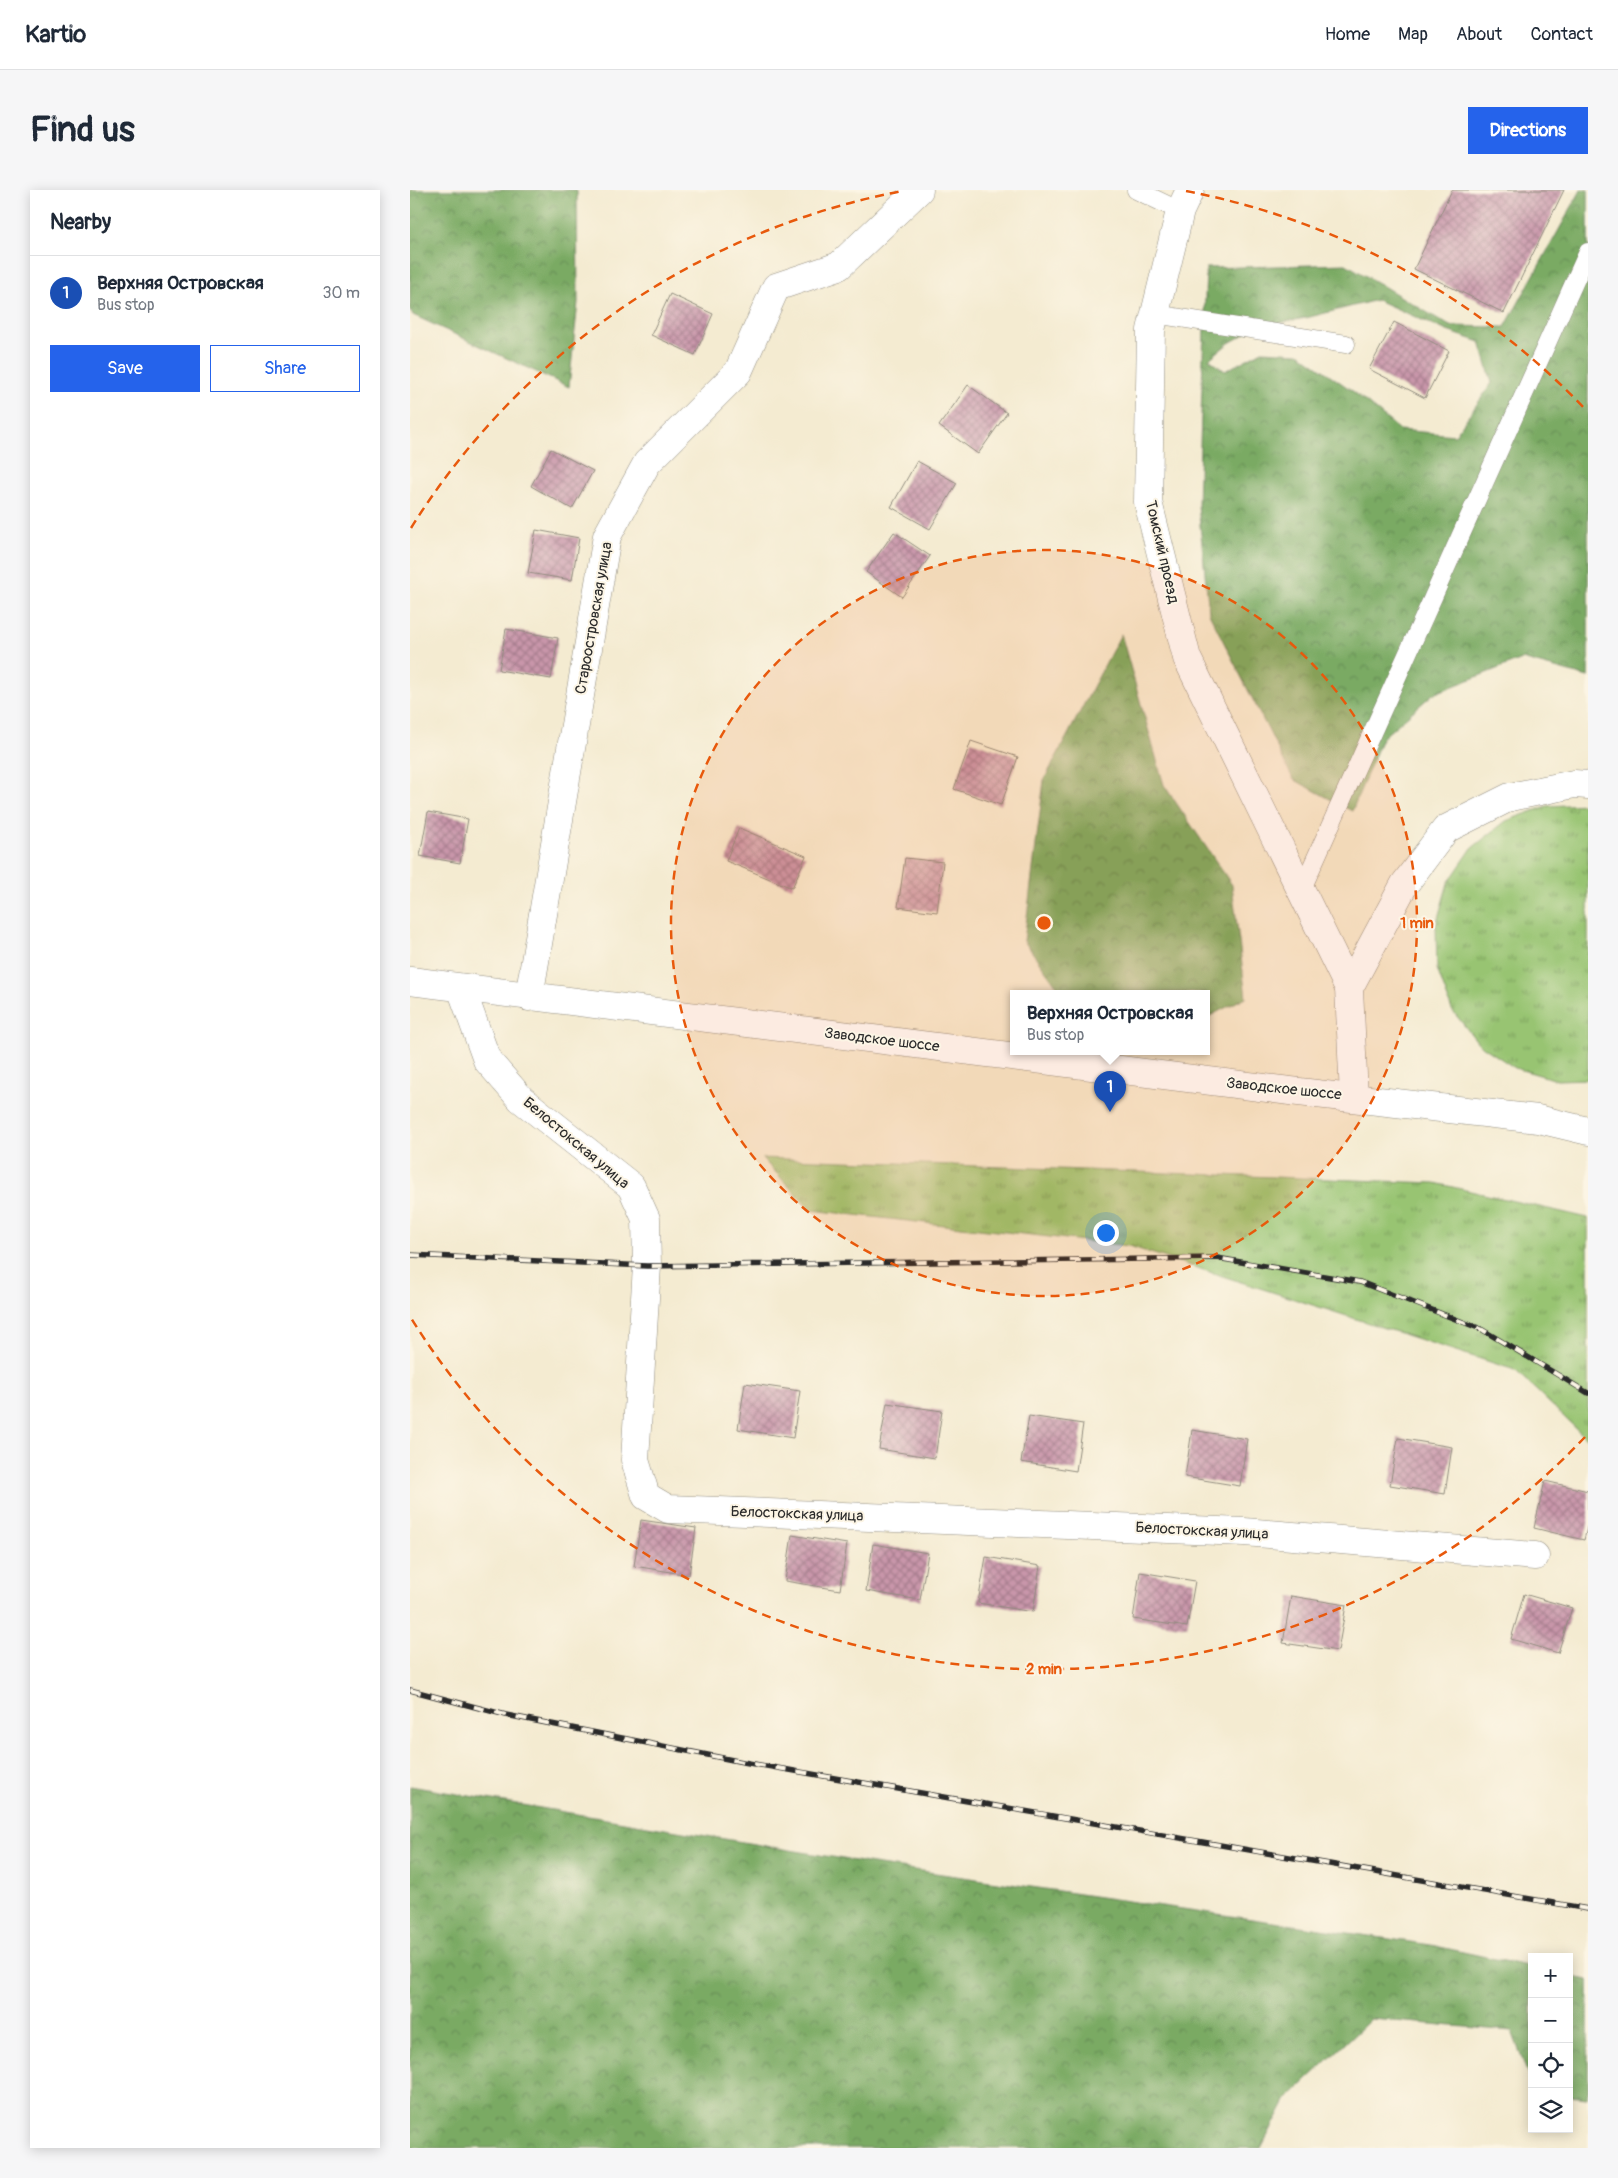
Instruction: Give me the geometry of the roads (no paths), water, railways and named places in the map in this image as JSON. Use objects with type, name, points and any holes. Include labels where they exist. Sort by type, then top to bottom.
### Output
[{"type":"street","name":"Староостровская улица","points":[[529,997],[607,536],[647,463],[738,372],[776,288],[839,266],[919,190]]},
{"type":"street","name":"Томский проезд","points":[[1185,200],[1151,330],[1148,502],[1187,658],[1349,988]]},
{"type":"street","points":[[1349,988],[1404,885],[1446,829],[1510,797],[1574,784],[1588,784]]},
{"type":"street","name":"Заводское шоссе","points":[[410,980],[529,997],[1270,1088],[1538,1118],[1588,1131]]},
{"type":"street","name":"Белостокская улица","points":[[461,988],[487,1060],[522,1099],[630,1186],[646,1219],[647,1266],[635,1460],[646,1496],[668,1509],[1244,1532],[1535,1556]]},
{"type":"street","name":"Заводское шоссе","points":[[1349,988],[1354,1097]]},
{"type":"lane","points":[[1136,190],[1185,200]]},
{"type":"lane","points":[[1301,891],[1588,252]]},
{"type":"lane","points":[[1155,314],[1346,344]]},
{"type":"railway","points":[[410,1255],[647,1266],[1217,1258],[1360,1282],[1481,1329],[1588,1393]]},
{"type":"railway","points":[[410,1690],[506,1715],[743,1762],[1588,1909]]},
{"type":"place","name":"Верхняя Островская","points":[[1110,1112]]}]
